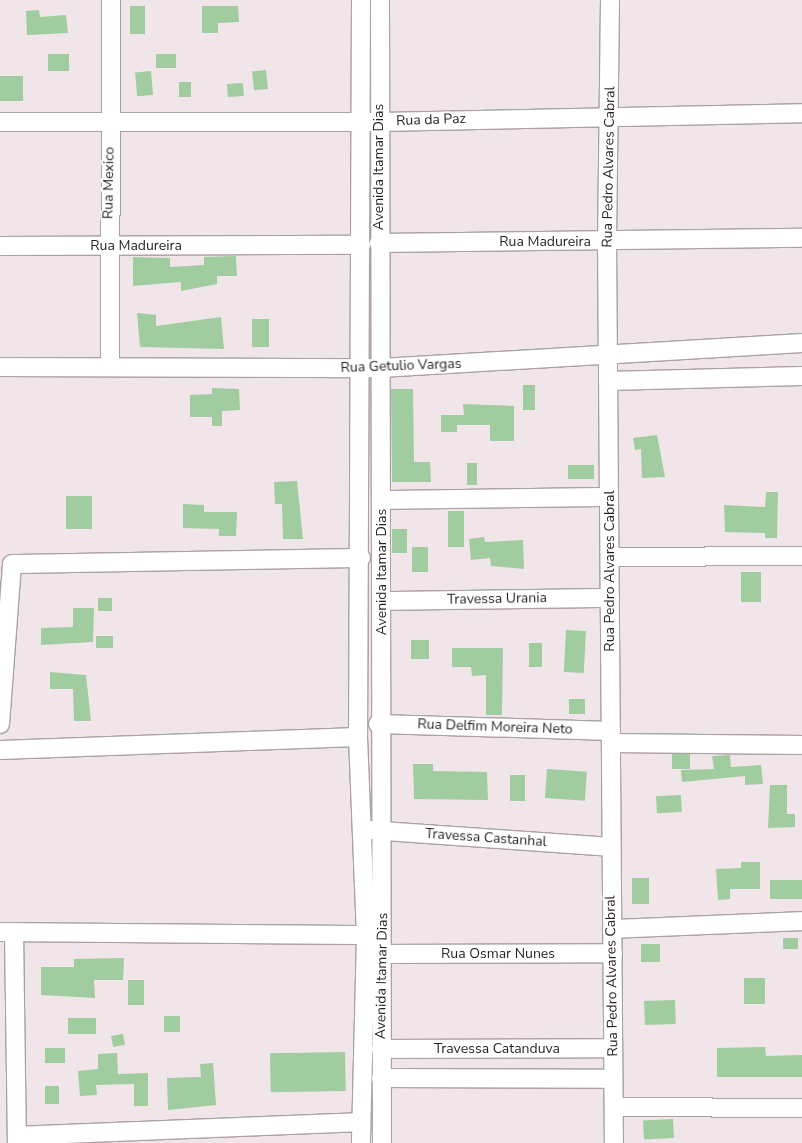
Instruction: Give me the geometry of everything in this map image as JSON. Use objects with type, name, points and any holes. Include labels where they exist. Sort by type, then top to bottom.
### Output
[{"type":"street","name":"Rua Mexico","points":[[110,366],[108,247],[111,0]]},
{"type":"street","name":"Avenida Itamar Dias","points":[[361,0],[363,368],[358,736],[366,935],[361,1143]]},
{"type":"street","name":"Avenida Itamar Dias","points":[[380,0],[379,243],[384,601],[378,724],[384,936],[381,1049],[382,1143]]},
{"type":"street","name":"Rua Pedro Alvares Cabral","points":[[610,0],[612,115],[607,241],[611,737],[610,847],[613,953],[614,1143]]},
{"type":"street","name":"Rua da Paz","points":[[0,122],[380,122],[612,115],[802,113]]},
{"type":"street","name":"Rua Madureira","points":[[379,243],[802,238]]},
{"type":"street","name":"Rua Madureira","points":[[0,246],[361,245]]},
{"type":"street","name":"Rua Getulio Vargas","points":[[0,368],[110,366],[381,368],[608,358],[802,343]]},
{"type":"street","points":[[608,381],[802,376]]},
{"type":"street","points":[[382,500],[609,497]]},
{"type":"street","points":[[610,556],[802,556]]},
{"type":"street","points":[[0,724],[12,564],[360,558]]},
{"type":"street","name":"Travessa Urania","points":[[384,601],[610,598]]},
{"type":"street","name":"Rua Delfim Moreira Neto","points":[[378,724],[802,745]]},
{"type":"street","points":[[0,750],[358,736]]},
{"type":"street","name":"Travessa Castanhal","points":[[361,829],[610,847]]},
{"type":"street","points":[[612,929],[802,921]]},
{"type":"street","points":[[361,1122],[17,1140],[7,932],[384,936]]},
{"type":"street","name":"Rua Osmar Nunes","points":[[383,954],[613,953]]},
{"type":"street","name":"Travessa Catanduva","points":[[381,1049],[613,1048]]},
{"type":"street","points":[[381,1078],[613,1079]]},
{"type":"street","points":[[614,1107],[802,1108]]},
{"type":"building","points":[[130,6],[145,6],[145,34],[130,34]]},
{"type":"building","points":[[202,6],[238,6],[239,22],[218,23],[218,33],[202,33]]},
{"type":"building","points":[[39,10],[40,17],[66,15],[68,33],[27,35],[26,11]]},
{"type":"building","points":[[48,54],[69,54],[69,71],[48,71]]},
{"type":"building","points":[[156,54],[176,54],[176,68],[156,68]]},
{"type":"building","points":[[266,70],[268,89],[254,90],[252,71]]},
{"type":"building","points":[[151,71],[153,95],[137,96],[135,72]]},
{"type":"building","points":[[0,76],[23,76],[23,101],[0,101]]},
{"type":"building","points":[[179,82],[191,82],[191,97],[179,97]]},
{"type":"building","points":[[243,83],[244,96],[228,97],[227,84]]},
{"type":"building","points":[[236,256],[237,276],[217,276],[217,284],[181,291],[181,282],[133,286],[133,257],[170,258],[170,267],[204,265],[204,257]]},
{"type":"building","points":[[137,313],[156,315],[156,326],[221,317],[224,349],[140,347]]},
{"type":"building","points":[[252,319],[269,319],[269,347],[252,347]]},
{"type":"building","points":[[523,385],[535,385],[535,410],[523,410]]},
{"type":"building","points":[[212,388],[239,389],[240,410],[222,411],[222,426],[212,426],[212,417],[190,417],[190,395],[212,394]]},
{"type":"building","points":[[391,389],[413,389],[414,462],[430,462],[431,482],[392,482]]},
{"type":"building","points":[[463,404],[514,406],[514,441],[490,441],[490,425],[457,425],[457,432],[441,432],[441,415],[464,415]]},
{"type":"building","points":[[657,435],[665,477],[642,478],[641,449],[635,450],[633,438]]},
{"type":"building","points":[[467,463],[477,463],[477,485],[467,485]]},
{"type":"building","points":[[568,465],[594,465],[594,479],[568,479]]},
{"type":"building","points":[[297,481],[303,539],[283,539],[282,504],[275,504],[274,482]]},
{"type":"building","points":[[766,492],[778,492],[777,538],[765,538],[765,533],[725,532],[724,505],[765,507]]},
{"type":"building","points":[[66,496],[92,496],[92,529],[66,529]]},
{"type":"building","points":[[183,504],[204,505],[204,512],[237,512],[236,536],[219,536],[219,529],[183,528]]},
{"type":"building","points":[[448,511],[464,511],[464,547],[448,547]]},
{"type":"building","points":[[392,529],[407,529],[407,553],[392,553]]},
{"type":"building","points":[[484,537],[485,542],[523,540],[524,569],[491,566],[490,558],[471,560],[469,539]]},
{"type":"building","points":[[412,547],[428,547],[428,572],[412,572]]},
{"type":"building","points":[[741,572],[761,572],[761,602],[741,602]]},
{"type":"building","points":[[98,598],[112,598],[112,611],[98,611]]},
{"type":"building","points":[[73,608],[94,608],[93,642],[41,645],[41,628],[73,627]]},
{"type":"building","points":[[566,630],[586,631],[584,673],[564,672]]},
{"type":"building","points":[[96,636],[113,636],[113,648],[96,648]]},
{"type":"building","points":[[411,640],[429,640],[429,659],[411,659]]},
{"type":"building","points":[[529,643],[542,643],[542,667],[529,667]]},
{"type":"building","points":[[452,648],[503,648],[502,715],[486,715],[486,675],[472,676],[471,667],[452,667]]},
{"type":"building","points":[[50,672],[86,675],[91,721],[74,721],[73,689],[50,689]]},
{"type":"building","points":[[569,699],[585,699],[585,714],[569,714]]},
{"type":"building","points":[[672,754],[690,754],[690,769],[672,769]]},
{"type":"building","points":[[730,755],[731,767],[761,765],[763,784],[745,785],[745,776],[682,782],[681,770],[714,769],[712,756]]},
{"type":"building","points":[[413,764],[433,764],[433,771],[487,772],[488,800],[414,799]]},
{"type":"building","points":[[547,769],[587,772],[585,801],[545,798]]},
{"type":"building","points":[[510,775],[525,775],[525,801],[510,801]]},
{"type":"building","points":[[770,785],[787,785],[787,814],[795,814],[795,827],[768,828]]},
{"type":"building","points":[[681,795],[682,812],[657,813],[656,796]]},
{"type":"building","points":[[741,862],[760,862],[760,889],[730,889],[730,899],[718,900],[716,869],[741,868]]},
{"type":"building","points":[[632,878],[649,878],[649,904],[632,904]]},
{"type":"building","points":[[770,880],[802,880],[802,899],[770,899]]},
{"type":"building","points":[[783,938],[798,938],[798,949],[783,949]]},
{"type":"building","points":[[641,944],[660,944],[660,962],[641,962]]},
{"type":"building","points":[[124,958],[123,980],[94,980],[95,998],[41,995],[41,967],[74,967],[74,959]]},
{"type":"building","points":[[744,978],[765,978],[765,1004],[744,1004]]},
{"type":"building","points":[[128,980],[144,980],[144,1005],[128,1005]]},
{"type":"building","points":[[675,1000],[676,1024],[645,1025],[644,1001]]},
{"type":"building","points":[[164,1016],[180,1016],[180,1032],[164,1032]]},
{"type":"building","points":[[68,1018],[96,1018],[96,1034],[68,1034]]},
{"type":"building","points":[[123,1034],[125,1045],[113,1047],[111,1036]]},
{"type":"building","points":[[765,1047],[766,1056],[802,1055],[802,1077],[717,1077],[717,1048]]},
{"type":"building","points":[[45,1048],[65,1048],[65,1063],[45,1063]]},
{"type":"building","points":[[345,1052],[346,1091],[271,1092],[270,1053]]},
{"type":"building","points":[[117,1053],[118,1074],[148,1073],[148,1106],[134,1106],[134,1084],[96,1085],[97,1095],[80,1096],[78,1071],[98,1069],[98,1054]]},
{"type":"building","points":[[213,1063],[216,1105],[168,1110],[167,1078],[201,1077],[200,1064]]},
{"type":"building","points":[[45,1086],[59,1086],[59,1104],[45,1104]]},
{"type":"building","points":[[673,1119],[674,1138],[644,1140],[643,1121]]}]
